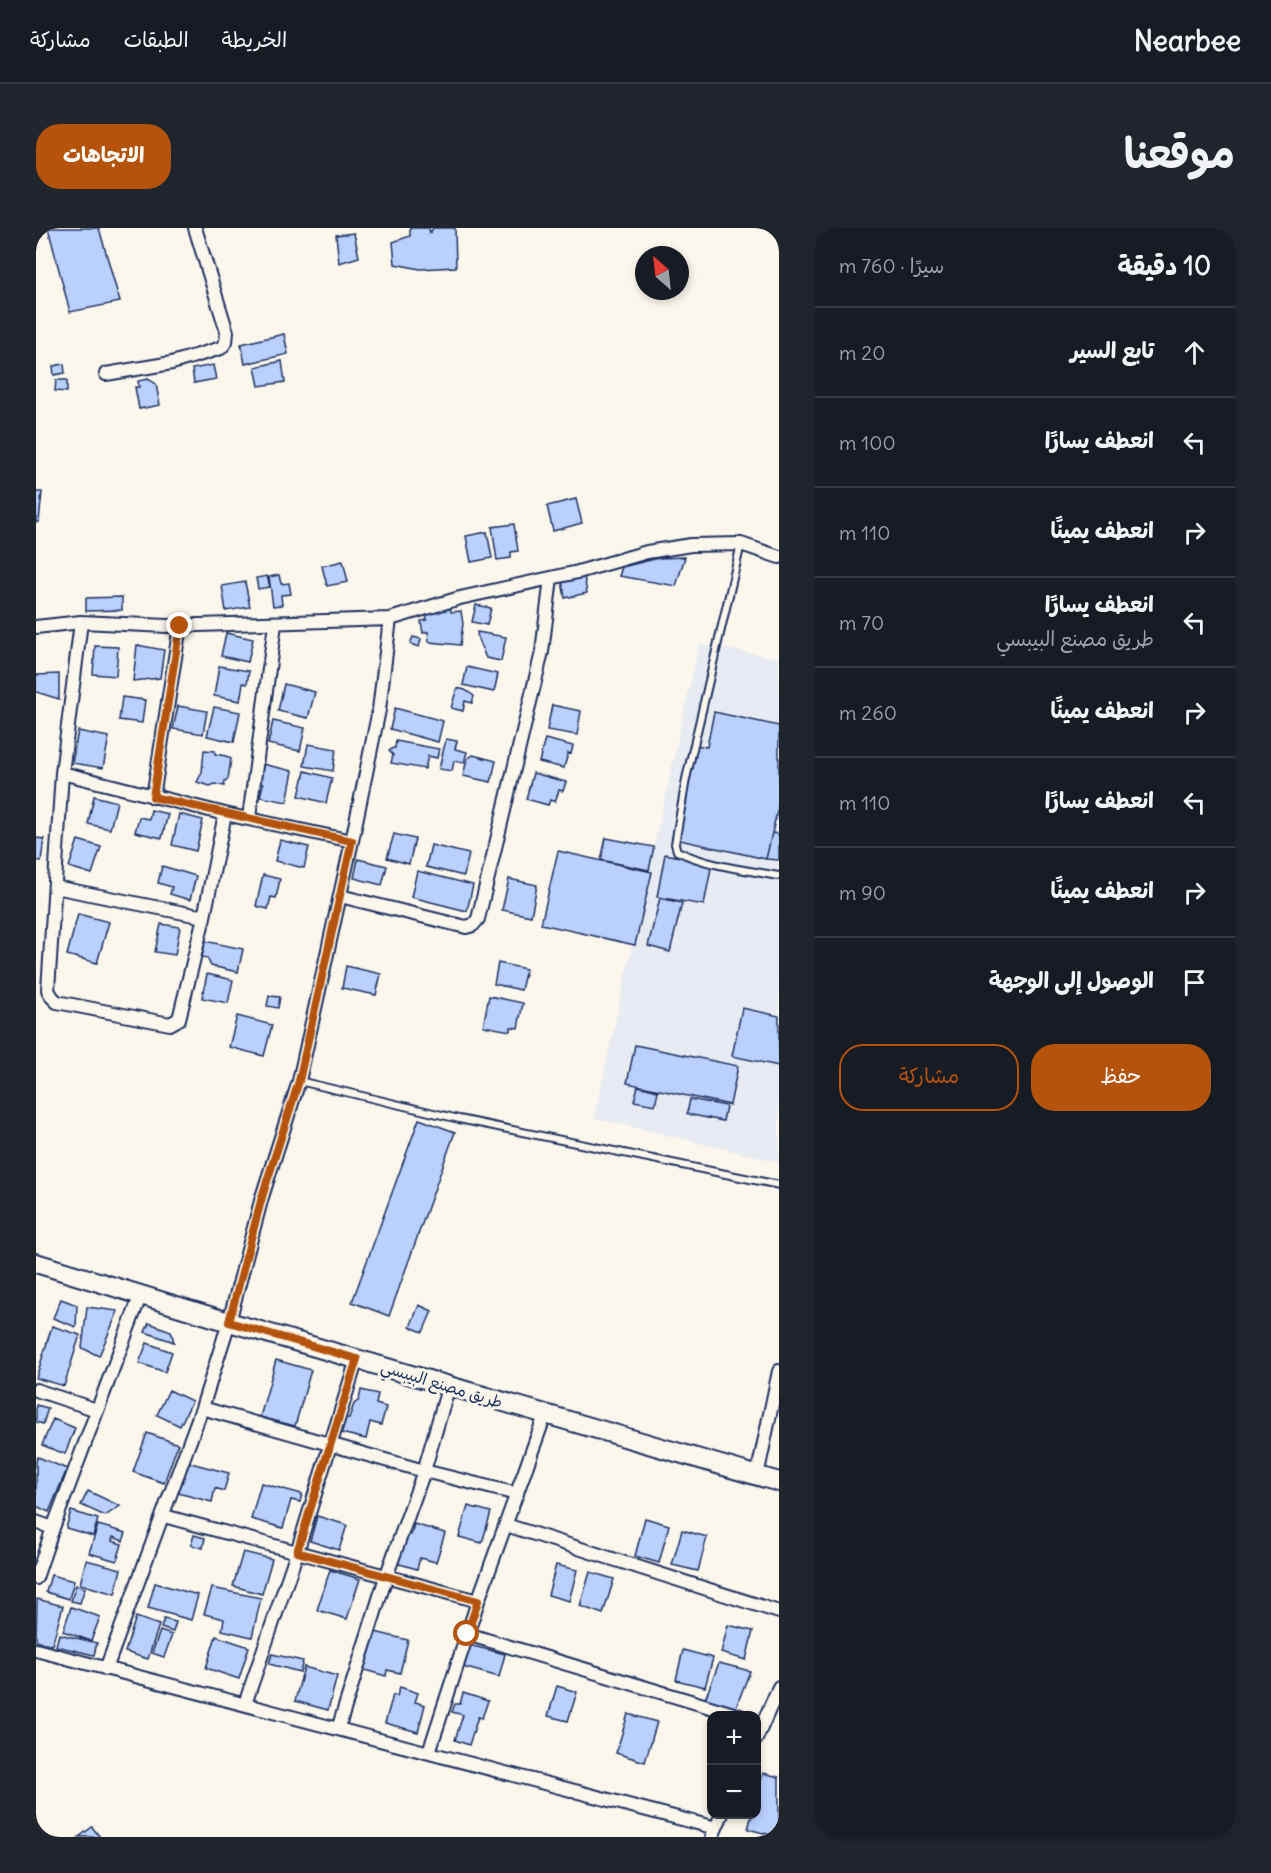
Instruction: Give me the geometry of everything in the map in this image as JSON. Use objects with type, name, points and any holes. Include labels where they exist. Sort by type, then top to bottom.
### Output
[{"type":"main road","name":"طريق مصنع البيبسي","points":[[36,1263],[229,1322],[779,1482]]},
{"type":"street","points":[[106,374],[172,363],[221,348],[226,342],[228,332],[195,228]]},
{"type":"street","points":[[36,627],[81,622],[180,626],[390,620],[459,598],[551,578],[647,552],[691,545],[741,544],[779,557]]},
{"type":"street","points":[[340,896],[466,927],[473,925],[478,919],[542,652],[551,578]]},
{"type":"street","points":[[106,1669],[202,1408],[229,1322],[262,1197],[299,1081],[379,710],[390,620]]},
{"type":"street","points":[[81,622],[62,773],[48,990],[57,1002],[170,1024],[179,1019],[204,917],[225,814]]},
{"type":"street","points":[[249,818],[275,624]]},
{"type":"street","points":[[153,797],[180,626]]},
{"type":"street","points":[[62,773],[225,814],[352,841]]},
{"type":"street","points":[[55,887],[204,917]]},
{"type":"street","points":[[36,1578],[141,1294]]},
{"type":"street","points":[[245,1704],[297,1552],[357,1359]]},
{"type":"street","points":[[757,1476],[779,1371]]},
{"type":"street","points":[[338,1729],[386,1576],[424,1471],[449,1385]]},
{"type":"street","points":[[36,1390],[97,1410]]},
{"type":"street","points":[[202,1408],[424,1471],[517,1494]]},
{"type":"street","points":[[429,1752],[478,1601],[545,1415]]},
{"type":"street","points":[[164,1516],[478,1601]]},
{"type":"street","points":[[36,1522],[53,1528]]},
{"type":"street","points":[[506,1525],[779,1612]]},
{"type":"street","points":[[467,1634],[723,1711]]},
{"type":"street","points":[[36,1650],[429,1752],[714,1833],[720,1819]]},
{"type":"street","points":[[761,1720],[779,1688]]},
{"type":"lane","points":[[741,544],[686,779],[675,844],[677,851],[685,855],[779,876]]},
{"type":"lane","points":[[299,1081],[459,1119],[779,1185]]},
{"type":"shaded area","points":[[699,644],[779,658],[779,1162],[594,1118]]},
{"type":"building","points":[[48,228],[99,228],[120,302],[70,312]]},
{"type":"building","points":[[410,228],[429,228],[430,233],[433,228],[455,228],[456,267],[420,269],[395,264],[393,242],[410,236]]},
{"type":"building","points":[[354,233],[359,257],[339,263],[336,235]]},
{"type":"building","points":[[284,334],[288,354],[245,364],[241,344]]},
{"type":"building","points":[[282,361],[285,382],[259,386],[255,367]]},
{"type":"building","points":[[64,364],[65,373],[54,375],[53,366]]},
{"type":"building","points":[[213,365],[216,379],[194,383],[192,369]]},
{"type":"building","points":[[148,379],[156,384],[160,405],[139,409],[135,387],[139,387],[138,381]]},
{"type":"building","points":[[56,380],[67,380],[67,392],[55,391]]},
{"type":"building","points":[[36,492],[42,492],[39,522],[36,522]]},
{"type":"building","points":[[576,499],[582,523],[553,531],[547,506]]},
{"type":"building","points":[[514,524],[518,551],[511,552],[511,558],[497,560],[492,527]]},
{"type":"building","points":[[487,532],[492,558],[471,562],[466,536]]},
{"type":"building","points":[[685,557],[676,586],[619,576],[622,567],[659,558]]},
{"type":"building","points":[[343,561],[348,582],[327,586],[322,566]]},
{"type":"building","points":[[279,575],[281,584],[289,583],[291,594],[281,595],[282,605],[273,606],[269,577]]},
{"type":"building","points":[[267,576],[270,587],[258,589],[256,578]]},
{"type":"building","points":[[584,576],[587,593],[565,598],[562,581]]},
{"type":"building","points":[[245,582],[250,607],[226,611],[222,586]]},
{"type":"building","points":[[122,597],[122,610],[86,611],[86,598]]},
{"type":"building","points":[[450,605],[451,612],[461,611],[463,624],[460,645],[429,642],[428,632],[423,633],[421,621],[427,620],[426,613]]},
{"type":"building","points":[[476,605],[491,608],[487,625],[472,622]]},
{"type":"building","points":[[477,632],[506,637],[501,661],[486,658]]},
{"type":"building","points":[[226,633],[253,639],[248,662],[221,656]]},
{"type":"building","points":[[413,637],[421,639],[419,647],[410,644]]},
{"type":"building","points":[[137,645],[164,650],[160,678],[133,681]]},
{"type":"building","points":[[95,646],[118,647],[116,676],[93,674]]},
{"type":"building","points":[[219,666],[249,671],[247,684],[243,683],[240,701],[214,696]]},
{"type":"building","points":[[467,667],[498,674],[494,692],[463,685]]},
{"type":"building","points":[[59,674],[59,699],[36,692],[36,675]]},
{"type":"building","points":[[284,684],[315,692],[308,718],[278,711]]},
{"type":"building","points":[[457,688],[474,696],[472,703],[465,701],[463,711],[451,708]]},
{"type":"building","points":[[122,697],[145,700],[142,723],[119,720]]},
{"type":"building","points":[[552,705],[581,711],[577,735],[547,730]]},
{"type":"building","points":[[178,706],[207,711],[203,734],[173,729]]},
{"type":"building","points":[[214,707],[240,712],[234,742],[207,736]]},
{"type":"building","points":[[395,708],[443,721],[438,742],[390,729]]},
{"type":"building","points":[[714,712],[779,726],[779,803],[766,859],[675,839],[696,745],[707,747]]},
{"type":"building","points":[[273,721],[305,728],[300,751],[268,744]]},
{"type":"building","points":[[78,731],[109,737],[103,768],[72,763]]},
{"type":"building","points":[[446,739],[457,741],[455,749],[467,752],[464,763],[454,761],[452,771],[439,769]]},
{"type":"building","points":[[545,739],[573,746],[571,754],[568,753],[564,768],[539,762]]},
{"type":"building","points":[[396,741],[439,749],[437,758],[428,756],[425,769],[391,763],[393,755],[389,751],[395,748]]},
{"type":"building","points":[[308,744],[336,749],[333,771],[304,766]]},
{"type":"building","points":[[204,750],[215,751],[215,754],[231,759],[228,779],[224,786],[215,784],[210,786],[197,782],[202,772]]},
{"type":"building","points":[[473,755],[496,761],[491,782],[463,776],[467,759]]},
{"type":"building","points":[[262,764],[293,771],[287,802],[260,797],[263,784],[258,783]]},
{"type":"building","points":[[305,771],[332,778],[326,803],[299,796]]},
{"type":"building","points":[[533,773],[566,782],[563,791],[559,790],[555,802],[550,800],[548,805],[526,799]]},
{"type":"building","points":[[94,796],[117,802],[110,829],[88,824]]},
{"type":"building","points":[[151,810],[168,814],[162,838],[135,832],[139,817],[149,819]]},
{"type":"building","points":[[179,814],[203,820],[196,851],[172,845]]},
{"type":"building","points":[[772,833],[779,834],[779,860],[766,859]]},
{"type":"building","points":[[394,834],[415,839],[409,864],[387,858]]},
{"type":"building","points":[[36,838],[44,839],[41,861],[36,860]]},
{"type":"building","points":[[606,838],[654,847],[649,870],[601,860]]},
{"type":"building","points":[[78,840],[101,847],[92,874],[69,867]]},
{"type":"building","points":[[280,840],[309,847],[304,868],[275,861]]},
{"type":"building","points":[[431,845],[469,854],[464,876],[426,867]]},
{"type":"building","points":[[558,851],[652,872],[635,945],[541,924]]},
{"type":"building","points":[[665,854],[712,863],[704,905],[657,897]]},
{"type":"building","points":[[358,859],[387,866],[382,885],[354,878]]},
{"type":"building","points":[[162,866],[196,876],[190,900],[170,894],[172,887],[158,883]]},
{"type":"building","points":[[417,871],[473,885],[467,911],[411,897]]},
{"type":"building","points":[[263,875],[280,879],[276,898],[271,897],[268,909],[256,906]]},
{"type":"building","points":[[509,879],[537,885],[531,916],[502,910]]},
{"type":"building","points":[[660,898],[682,903],[670,952],[648,946]]},
{"type":"building","points":[[78,914],[109,922],[97,963],[67,955]]},
{"type":"building","points":[[161,924],[180,927],[175,955],[155,952]]},
{"type":"building","points":[[205,941],[243,949],[238,972],[211,966],[207,958],[202,957]]},
{"type":"building","points":[[498,963],[526,969],[521,990],[494,984]]},
{"type":"building","points":[[346,966],[381,974],[376,995],[342,988]]},
{"type":"building","points":[[207,974],[233,980],[228,1003],[202,998]]},
{"type":"building","points":[[269,996],[280,997],[278,1008],[267,1006]]},
{"type":"building","points":[[489,996],[523,1003],[518,1028],[511,1027],[510,1031],[483,1026]]},
{"type":"building","points":[[742,1008],[779,1016],[779,1066],[732,1056]]},
{"type":"building","points":[[237,1016],[272,1025],[264,1056],[229,1047]]},
{"type":"building","points":[[635,1045],[738,1066],[730,1105],[627,1083]]},
{"type":"building","points":[[638,1086],[658,1091],[655,1105],[634,1101]]},
{"type":"building","points":[[690,1099],[726,1106],[723,1121],[687,1114]]},
{"type":"building","points":[[419,1119],[455,1132],[389,1316],[352,1302]]},
{"type":"building","points":[[61,1299],[77,1305],[76,1327],[53,1318]]},
{"type":"building","points":[[419,1305],[432,1311],[423,1332],[410,1327]]},
{"type":"building","points":[[87,1307],[118,1311],[99,1356],[82,1348]]},
{"type":"building","points":[[149,1323],[171,1331],[174,1342],[145,1332]]},
{"type":"building","points":[[52,1326],[80,1335],[64,1386],[36,1378]]},
{"type":"building","points":[[147,1343],[172,1352],[165,1372],[139,1363]]},
{"type":"building","points":[[276,1360],[311,1370],[295,1426],[260,1417]]},
{"type":"building","points":[[169,1390],[192,1401],[180,1426],[157,1415]]},
{"type":"building","points":[[361,1390],[378,1394],[376,1404],[386,1407],[381,1425],[370,1422],[366,1439],[337,1432],[341,1418],[349,1418],[354,1404],[359,1400]]},
{"type":"building","points":[[36,1405],[48,1408],[43,1424],[36,1422]]},
{"type":"building","points":[[53,1419],[75,1428],[65,1454],[42,1445]]},
{"type":"building","points":[[147,1433],[178,1444],[164,1483],[133,1472]]},
{"type":"building","points":[[38,1457],[67,1469],[49,1512],[36,1506],[36,1461]]},
{"type":"building","points":[[187,1462],[229,1473],[224,1491],[215,1488],[212,1502],[178,1493]]},
{"type":"building","points":[[261,1483],[302,1494],[300,1502],[291,1500],[283,1528],[251,1519]]},
{"type":"building","points":[[88,1491],[120,1506],[105,1516],[81,1505]]},
{"type":"building","points":[[468,1506],[491,1512],[482,1543],[459,1537]]},
{"type":"building","points":[[71,1511],[98,1519],[93,1536],[66,1528]]},
{"type":"building","points":[[317,1516],[347,1525],[339,1550],[310,1541]]},
{"type":"building","points":[[645,1518],[669,1525],[659,1563],[635,1556]]},
{"type":"building","points":[[414,1524],[445,1533],[436,1562],[420,1558],[417,1569],[396,1563],[405,1534],[411,1535]]},
{"type":"building","points":[[98,1525],[126,1533],[123,1541],[113,1537],[112,1541],[122,1544],[117,1561],[89,1553]]},
{"type":"building","points":[[682,1530],[707,1537],[698,1571],[672,1565]]},
{"type":"building","points":[[194,1535],[205,1538],[203,1548],[191,1545]]},
{"type":"building","points":[[243,1552],[272,1559],[262,1594],[233,1586]]},
{"type":"building","points":[[86,1560],[121,1569],[115,1594],[80,1584]]},
{"type":"building","points":[[556,1565],[577,1570],[569,1601],[548,1595]]},
{"type":"building","points":[[330,1570],[360,1579],[347,1619],[317,1610]]},
{"type":"building","points":[[590,1572],[614,1579],[603,1614],[580,1606]]},
{"type":"building","points":[[51,1575],[74,1581],[69,1599],[46,1592]]},
{"type":"building","points":[[155,1583],[198,1595],[191,1620],[148,1608]]},
{"type":"building","points":[[76,1585],[85,1588],[80,1603],[71,1601]]},
{"type":"building","points":[[212,1588],[261,1598],[252,1637],[222,1630],[224,1619],[204,1614]]},
{"type":"building","points":[[37,1599],[63,1606],[52,1645],[36,1641]]},
{"type":"building","points":[[71,1607],[100,1617],[91,1641],[63,1631]]},
{"type":"building","points":[[136,1617],[159,1625],[148,1659],[125,1652]]},
{"type":"building","points":[[164,1619],[176,1622],[173,1632],[161,1628]]},
{"type":"building","points":[[728,1625],[753,1631],[746,1660],[721,1653]]},
{"type":"building","points":[[160,1631],[172,1635],[164,1657],[152,1653]]},
{"type":"building","points":[[371,1631],[408,1640],[400,1673],[387,1670],[386,1676],[361,1669]]},
{"type":"building","points":[[59,1634],[97,1643],[94,1655],[56,1646]]},
{"type":"building","points":[[216,1636],[249,1647],[239,1679],[206,1668]]},
{"type":"building","points":[[469,1645],[505,1654],[499,1677],[463,1667]]},
{"type":"building","points":[[683,1650],[713,1658],[705,1687],[676,1680]]},
{"type":"building","points":[[272,1654],[303,1661],[300,1672],[269,1664]]},
{"type":"building","points":[[719,1663],[750,1671],[735,1710],[705,1699]]},
{"type":"building","points":[[304,1667],[337,1676],[328,1710],[295,1701]]},
{"type":"building","points":[[557,1686],[577,1692],[568,1721],[548,1716]]},
{"type":"building","points":[[400,1687],[418,1693],[415,1702],[425,1705],[418,1732],[385,1723],[393,1695],[397,1696]]},
{"type":"building","points":[[463,1693],[488,1701],[482,1718],[478,1717],[469,1745],[455,1740],[463,1715],[452,1712],[455,1704],[460,1704]]},
{"type":"building","points":[[628,1714],[657,1722],[645,1762],[616,1753]]},
{"type":"building","points":[[763,1773],[779,1777],[779,1837],[748,1829],[751,1819],[761,1819]]},
{"type":"building","points":[[92,1827],[100,1837],[79,1837]]},
{"type":"route","points":[[180,626],[153,797],[352,841],[299,1081],[262,1197],[229,1322],[357,1359],[297,1552],[478,1601],[467,1634]]}]
